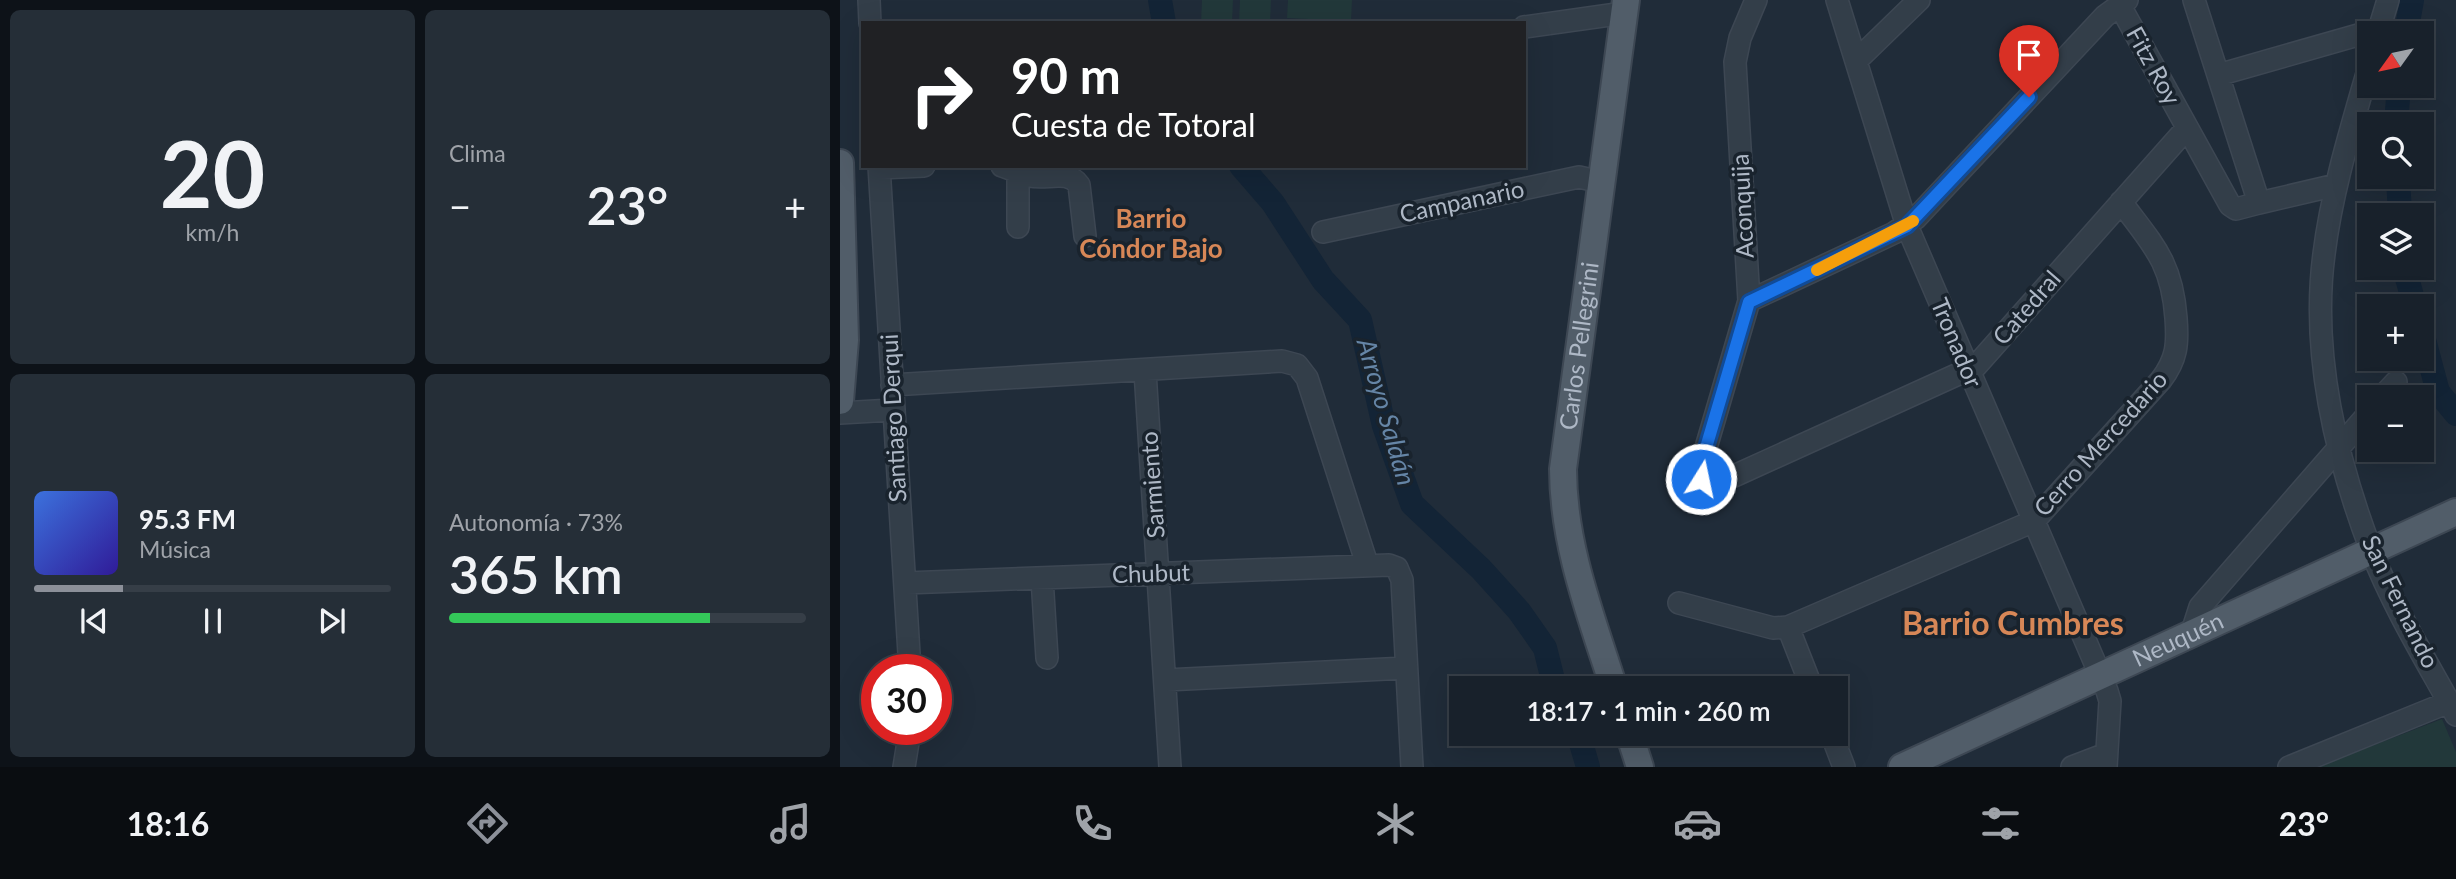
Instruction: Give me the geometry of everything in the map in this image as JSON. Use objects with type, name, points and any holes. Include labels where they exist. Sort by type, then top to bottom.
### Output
[{"type":"main road","name":"Carlos Pellegrini","points":[[1610,676],[1575,566],[1563,510],[1563,469],[1625,7]]},
{"type":"main road","points":[[840,163],[845,340],[840,401]]},
{"type":"main road","name":"Neuquén","points":[[1902,767],[2456,512]]},
{"type":"main road","points":[[1633,746],[1640,767]]},
{"type":"street","points":[[869,0],[870,21]]},
{"type":"street","name":"Aconquija","points":[[1712,486],[1701,479],[1700,468],[1749,302],[1735,62],[1740,38],[1756,0]]},
{"type":"street","name":"Tronador","points":[[1837,0],[1907,226],[2110,701],[2106,760]]},
{"type":"street","points":[[1856,61],[1919,0]]},
{"type":"street","points":[[2194,0],[2259,203],[2336,185]]},
{"type":"street","points":[[2381,21],[2388,0]]},
{"type":"street","points":[[1749,302],[1907,226],[2123,2]]},
{"type":"street","name":"Fitz Roy","points":[[2123,2],[2230,205],[2236,209],[2259,203]]},
{"type":"street","points":[[1526,27],[1625,7]]},
{"type":"street","points":[[2218,75],[2357,37]]},
{"type":"street","name":"San Fernando","points":[[2360,98],[2336,185],[2324,257],[2322,303],[2329,395],[2339,446],[2371,551],[2452,709]]},
{"type":"street","name":"Catedral","points":[[1712,486],[1976,366],[2188,128]]},
{"type":"street","name":"Santiago Derqui","points":[[879,168],[909,654]]},
{"type":"street","points":[[1018,227],[1010,169],[1032,177],[1070,177],[1075,180],[1079,185],[1085,236]]},
{"type":"street","name":"Campanario","points":[[1324,232],[1579,177],[1601,182]]},
{"type":"street","name":"Cerro Mercedario","points":[[1788,627],[2034,521],[2161,380],[2177,353],[2174,289],[2162,257],[2121,202]]},
{"type":"street","points":[[892,385],[1282,361],[1297,365],[1307,378],[1367,564]]},
{"type":"street","name":"Sarmiento","points":[[1145,371],[1160,573],[1170,767]]},
{"type":"street","points":[[840,413],[892,410]]},
{"type":"street","points":[[2191,635],[2200,607],[2357,426]]},
{"type":"street","name":"Chubut","points":[[905,583],[1367,564],[1397,568],[1402,580],[1406,668]]},
{"type":"street","points":[[1042,578],[1047,658]]},
{"type":"street","points":[[1679,603],[1773,628],[1788,627],[1807,676]]},
{"type":"street","points":[[1166,680],[1406,668],[1412,767]]},
{"type":"street","points":[[2289,767],[2452,709]]},
{"type":"street","points":[[904,767],[908,745]]},
{"type":"street","points":[[1836,746],[1844,767]]},
{"type":"street","points":[[2072,767],[2106,760]]},
{"type":"green space","points":[[1202,0],[1233,0],[1232,21],[1201,21]]},
{"type":"green space","points":[[1240,0],[1271,0],[1270,21],[1239,21]]},
{"type":"green space","points":[[1288,0],[1352,0],[1351,21],[1287,18]]},
{"type":"green space","points":[[2442,719],[2456,752],[2456,767],[2317,767]]},
{"type":"waterway","name":"Arroyo Saldán","points":[[1160,0],[1164,21]]},
{"type":"waterway","points":[[2408,21],[2412,0]]},
{"type":"waterway","points":[[2397,112],[2398,98]]},
{"type":"waterway","name":"Arroyo Saldán","points":[[1243,168],[1273,203],[1323,280],[1360,320],[1384,426],[1412,504],[1481,569],[1519,611],[1545,648],[1552,676]]},
{"type":"waterway","points":[[2399,189],[2399,203]]},
{"type":"waterway","points":[[2407,280],[2412,294]]},
{"type":"waterway","points":[[2432,371],[2438,392],[2456,414]]},
{"type":"waterway","name":"Arroyo Saldán","points":[[1582,746],[1588,767]]},
{"type":"slow traffic","points":[[1817,270],[1913,221]]},
{"type":"district","name":"Barrio Cóndor Bajo","points":[[1151,234]]},
{"type":"district","name":"Barrio Cumbres","points":[[2013,624]]},
{"type":"route","points":[[1701,479],[1700,468],[1749,302],[1907,226],[2029,97]]}]
